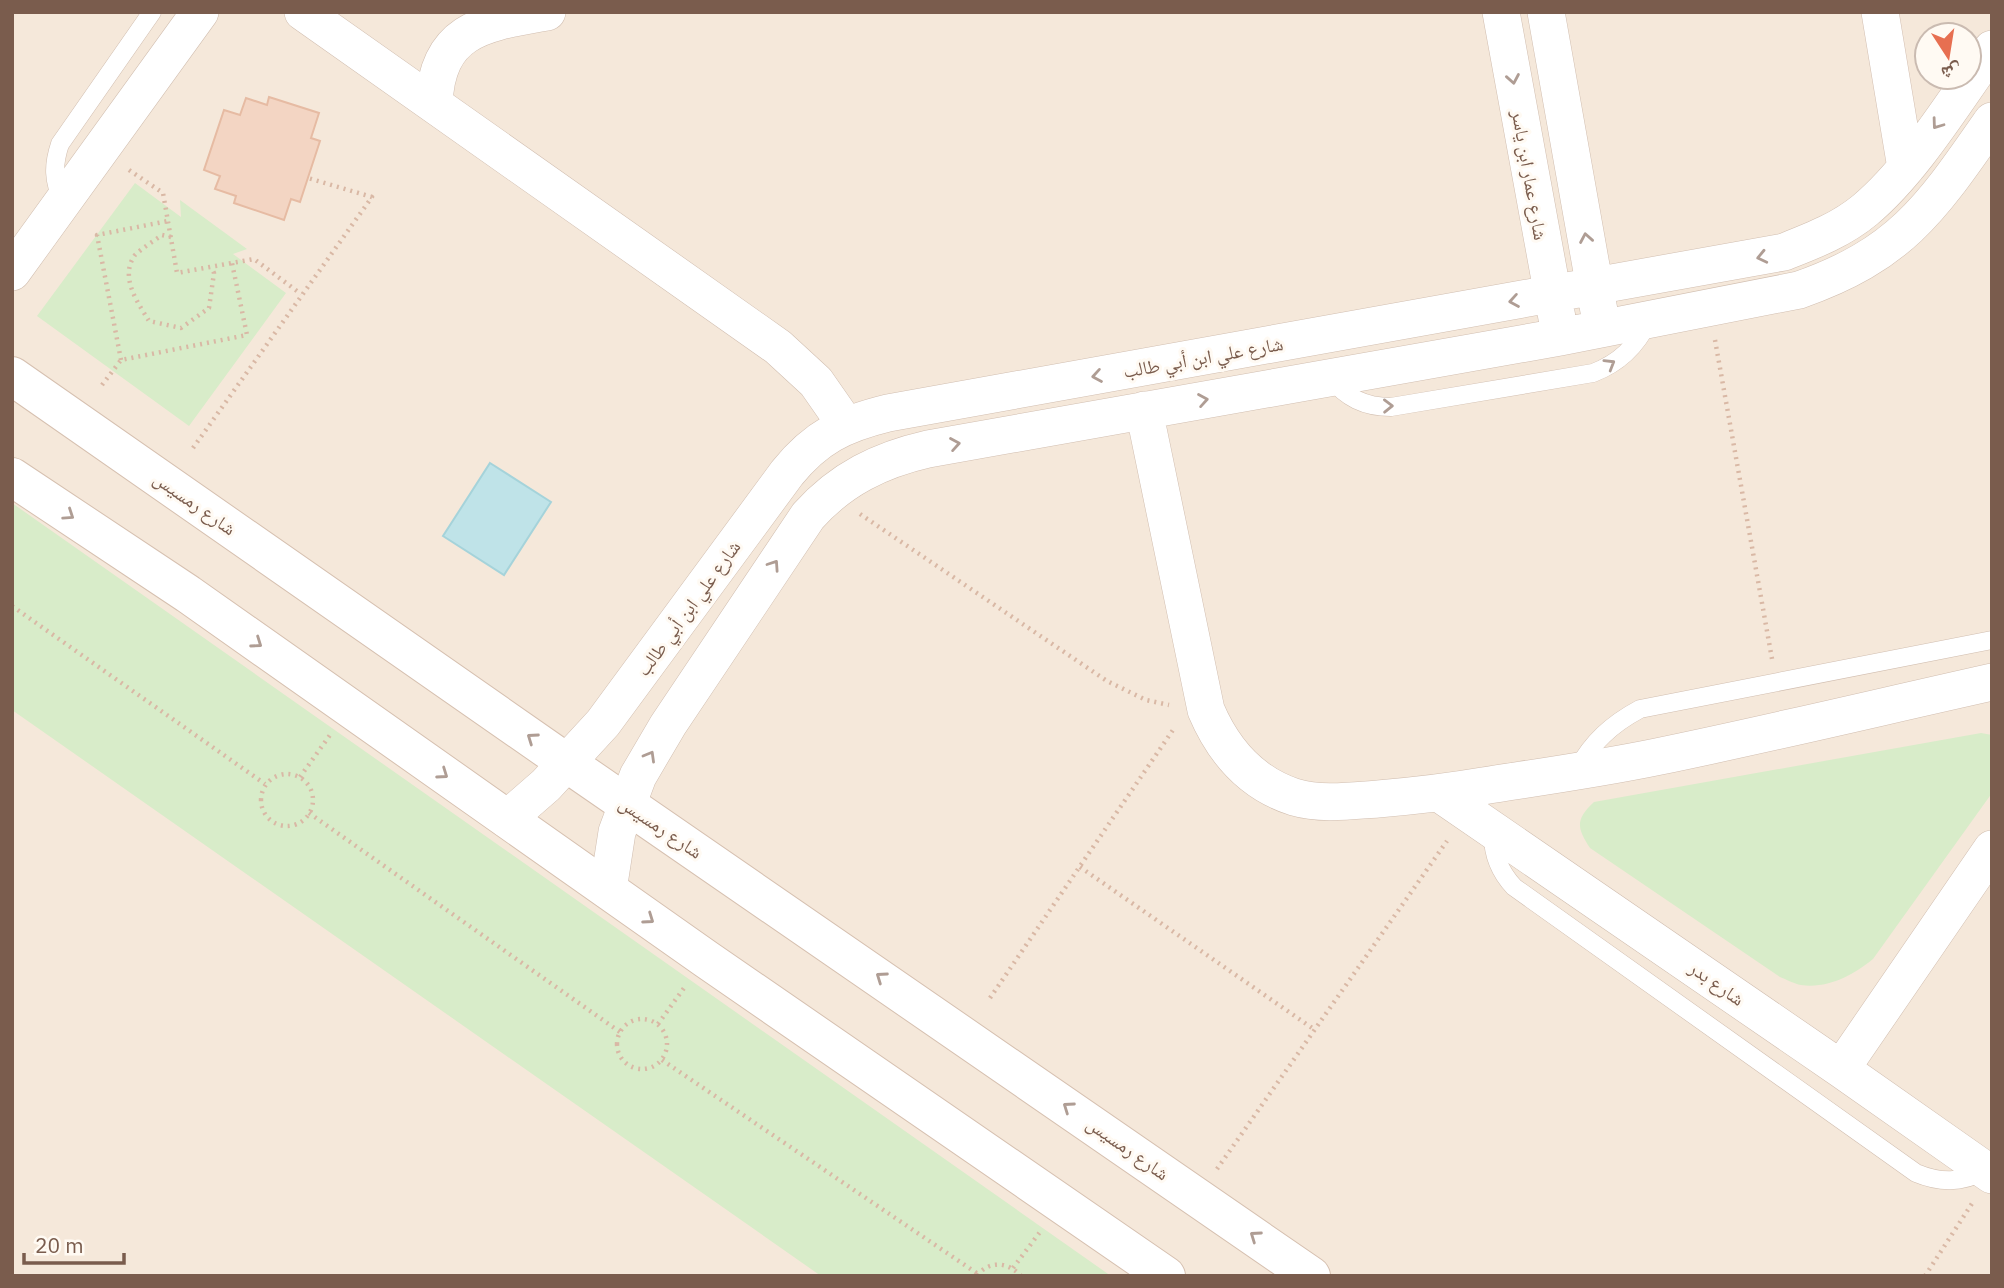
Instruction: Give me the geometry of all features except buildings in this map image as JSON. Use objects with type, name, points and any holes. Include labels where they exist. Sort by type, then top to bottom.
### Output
[{"type":"main road","name":"شارع رمسيس","points":[[12,376],[626,804],[1311,1276]]},
{"type":"main road","points":[[12,477],[188,594],[607,890],[1166,1276]]},
{"type":"street","points":[[12,272],[200,12]]},
{"type":"street","points":[[303,12],[778,346],[816,382],[846,425]]},
{"type":"street","points":[[434,104],[440,67],[450,50],[462,38],[493,22],[547,12]]},
{"type":"street","name":"شارع عمار ابن ياسر","points":[[1501,12],[1560,337]]},
{"type":"street","points":[[1546,12],[1603,329]]},
{"type":"street","points":[[1880,12],[1906,168]]},
{"type":"street","name":"شارع علي ابن أبي طالب","points":[[508,819],[567,763],[609,715],[799,458],[829,434],[846,425],[888,413],[1784,252],[1812,242],[1838,228],[1886,191],[1906,168],[1992,49]]},
{"type":"street","points":[[607,890],[617,832],[626,804],[638,776],[676,714],[799,528],[830,494],[876,464],[901,455],[1560,337],[1799,290],[1832,279],[1863,263],[1892,243],[1918,220],[1941,194],[1992,121]]},
{"type":"street","points":[[1144,410],[1197,709],[1231,755],[1260,780],[1294,797],[1316,801],[1467,811],[1576,772],[1655,758],[1992,682]]},
{"type":"street","name":"شارع بدر","points":[[1467,811],[1989,1174]]},
{"type":"street","points":[[1841,1069],[1992,849]]},
{"type":"lane","points":[[63,202],[58,191],[54,167],[60,144],[152,12]]},
{"type":"lane","points":[[1330,377],[1337,387],[1357,401],[1391,407],[1593,373],[1627,353],[1648,320]]},
{"type":"lane","points":[[1576,772],[1585,755],[1609,728],[1640,709],[1992,640]]},
{"type":"lane","points":[[1467,811],[1493,839],[1497,860],[1514,887],[1916,1173],[1927,1178],[1951,1181],[1989,1174]]},
{"type":"path","points":[[101,150],[163,193],[177,273],[254,259],[301,294]]},
{"type":"path","points":[[193,448],[372,197],[308,178]]},
{"type":"path","points":[[121,359],[97,235],[168,221]]},
{"type":"path","points":[[171,237],[162,236],[135,255],[131,267],[130,290],[149,321],[181,328],[209,308],[214,272],[211,267]]},
{"type":"path","points":[[102,385],[121,359],[247,335],[232,263]]},
{"type":"path","points":[[1709,308],[1776,682]]},
{"type":"path","points":[[830,494],[1116,686],[1146,700],[1197,709],[1080,867],[990,998]]},
{"type":"path","points":[[12,606],[265,784]]},
{"type":"path","points":[[300,777],[349,708]]},
{"type":"path","points":[[281,774],[300,777],[308,784],[312,793],[310,813],[293,826],[281,826],[271,822],[260,804],[265,784],[281,774]]},
{"type":"path","points":[[1197,1196],[1467,811]]},
{"type":"path","points":[[310,813],[620,1032]]},
{"type":"path","points":[[1080,867],[1315,1030]]},
{"type":"path","points":[[658,1024],[706,959]]},
{"type":"path","points":[[648,1020],[658,1024],[667,1042],[662,1060],[654,1067],[643,1070],[624,1062],[618,1053],[617,1042],[620,1032],[627,1024],[648,1020]]},
{"type":"path","points":[[662,1060],[978,1275],[985,1267],[1004,1264],[1021,1276]]},
{"type":"path","points":[[1925,1276],[1989,1174]]},
{"type":"path","points":[[1013,1268],[1061,1203]]},
{"type":"shaded area","points":[[12,12],[1992,12],[1992,1276],[12,1276]]},
{"type":"green space","points":[[135,183],[181,217],[180,200],[247,249],[233,254],[286,293],[189,426],[37,316]]},
{"type":"green space","points":[[12,503],[1111,1276],[821,1276],[12,710]]},
{"type":"green space","points":[[1981,733],[1992,735],[1992,793],[1873,959],[1849,975],[1830,983],[1801,985],[1780,977],[1590,848],[1580,829],[1581,818],[1594,802]]},
{"type":"water","points":[[490,463],[551,502],[504,575],[443,536]]}]
